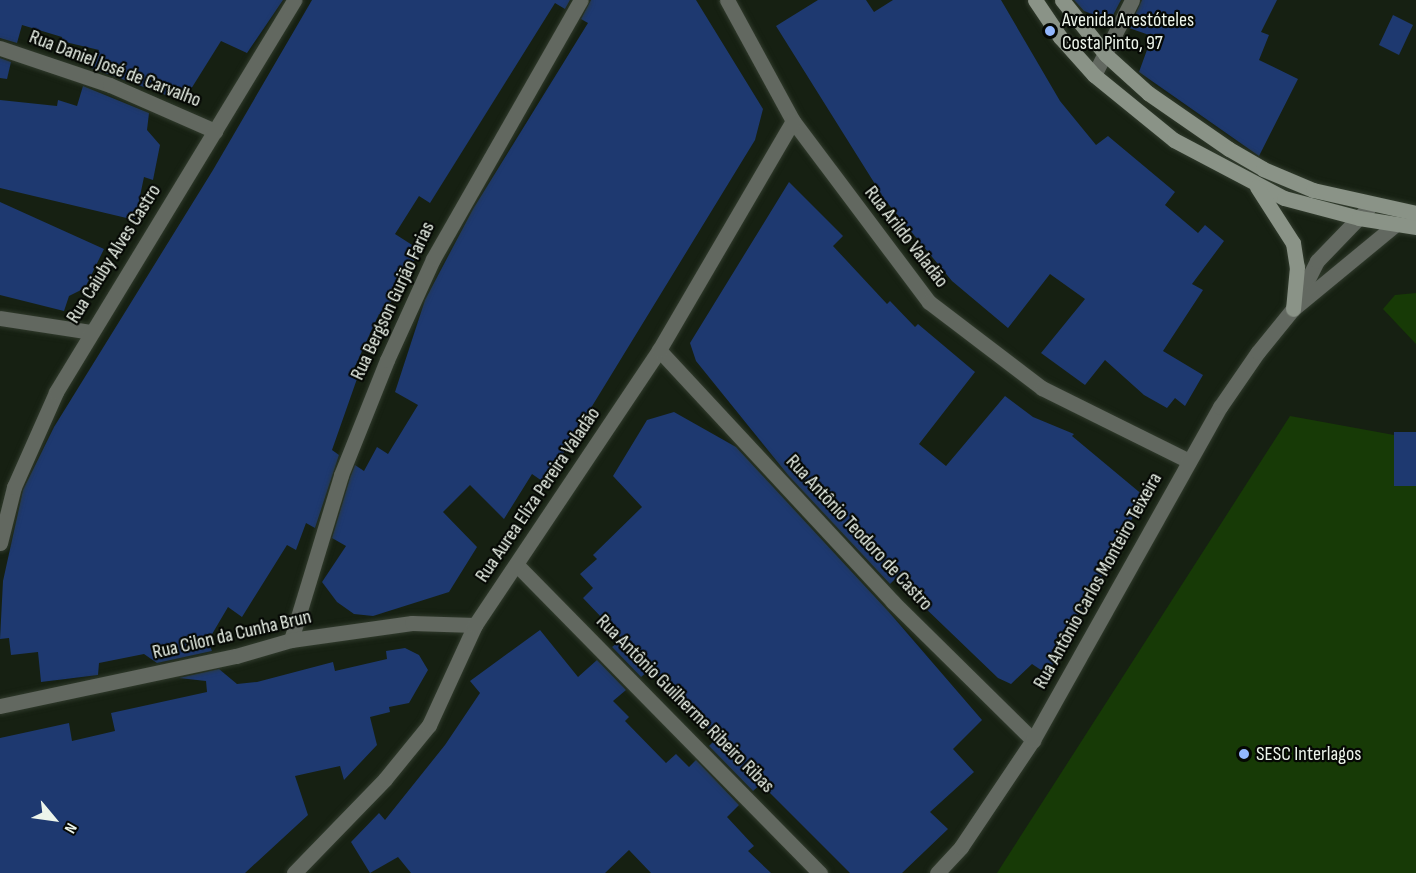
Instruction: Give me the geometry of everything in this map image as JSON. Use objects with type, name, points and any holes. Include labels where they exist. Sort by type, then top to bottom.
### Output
[{"type":"main road","points":[[1035,0],[1060,37],[1094,75],[1174,140],[1255,184],[1315,208],[1416,227]]},
{"type":"main road","points":[[1062,0],[1106,55],[1148,93],[1187,122],[1263,169],[1313,190],[1371,206],[1416,213]]},
{"type":"main road","points":[[1255,184],[1293,243],[1297,267],[1293,309]]},
{"type":"street","name":"Rua Caiuby Alves Castro","points":[[0,543],[14,487],[29,446],[91,332],[294,0]]},
{"type":"street","name":"Rua Bergson Gurjão Farias","points":[[291,640],[341,475],[387,360],[433,259],[581,0]]},
{"type":"street","name":"Rua Arildo Valadão","points":[[728,0],[793,121],[877,238],[929,302],[1042,388],[1189,461]]},
{"type":"street","points":[[1094,75],[1132,0]]},
{"type":"street","name":"Rua Daniel José de Carvalho","points":[[0,48],[110,85],[215,131]]},
{"type":"street","name":"Rua Aurea Eliza Pereira Valadão","points":[[294,873],[385,779],[429,724],[475,625],[518,566],[660,350],[793,121]]},
{"type":"street","name":"Rua Antônio Carlos Monteiro Teixeira","points":[[937,873],[961,847],[1033,740],[1220,407],[1293,309],[1317,261],[1371,206]]},
{"type":"street","name":"Rua Antônio Carlos Monteiro Teixeira","points":[[1293,309],[1396,224]]},
{"type":"street","points":[[0,318],[91,332]]},
{"type":"street","name":"Rua Antônio Teodoro de Castro","points":[[660,350],[893,602],[1033,740]]},
{"type":"street","name":"Rua Antônio Guilherme Ribeiro Ribas","points":[[518,566],[820,873]]},
{"type":"street","name":"Rua Cilon da Cunha Brun","points":[[1,701],[236,656],[291,640],[412,623],[475,625]]},
{"type":"green space","points":[[1416,293],[1416,344],[1383,309],[1395,295]]},
{"type":"green space","name":"SESC Interlagos","points":[[1290,416],[1416,439],[1416,873],[997,873]]},
{"type":"building","points":[[0,0],[283,0],[247,53],[221,41],[186,97],[180,94],[177,99],[91,68],[99,50],[61,41],[62,37],[22,25],[17,43],[0,38]]},
{"type":"building","points":[[312,0],[570,0],[565,9],[555,3],[430,203],[419,196],[395,234],[420,250],[383,316],[379,314],[352,373],[358,376],[332,450],[339,455],[315,528],[306,523],[296,550],[287,545],[242,617],[228,607],[208,641],[212,651],[157,663],[144,654],[99,663],[98,675],[41,682],[38,652],[11,655],[9,638],[0,639],[3,581],[23,490],[54,427],[213,170]]},
{"type":"building","points":[[591,0],[696,0],[763,109],[755,140],[545,483],[532,474],[504,519],[470,485],[443,512],[477,547],[449,592],[373,616],[354,614],[337,602],[322,582],[346,546],[332,538],[355,465],[364,471],[377,447],[388,454],[418,405],[395,392],[425,300],[473,209],[588,23],[581,19]]},
{"type":"building","points":[[818,0],[866,0],[874,12],[893,0],[1001,0],[1060,101],[1096,145],[1108,136],[1175,192],[1165,205],[1198,233],[1205,225],[1224,241],[1192,284],[1203,290],[1163,351],[1203,375],[1185,406],[1175,398],[1167,408],[1144,395],[1105,360],[1085,385],[1041,353],[1085,299],[1050,274],[1008,328],[952,281],[885,200],[776,26]]},
{"type":"building","points":[[1074,0],[1121,0],[1110,21],[1084,11]]},
{"type":"building","points":[[1142,0],[1277,0],[1261,32],[1269,35],[1259,60],[1298,79],[1259,156],[1139,72],[1152,36],[1129,28]]},
{"type":"building","points":[[1393,15],[1413,25],[1399,55],[1379,45]]},
{"type":"building","points":[[0,58],[11,62],[7,79],[0,78]]},
{"type":"building","points":[[83,86],[149,113],[147,130],[160,145],[153,180],[144,177],[135,220],[0,188],[0,100],[57,106],[58,100],[77,106]]},
{"type":"building","points":[[789,182],[843,236],[833,246],[887,304],[890,301],[915,327],[918,324],[975,372],[919,444],[946,466],[1005,396],[1033,417],[1074,434],[1072,436],[1144,496],[1087,605],[1054,641],[1064,646],[1047,674],[1032,664],[1011,684],[998,678],[895,579],[890,584],[788,475],[696,361],[690,343]]},
{"type":"building","points":[[0,202],[104,249],[85,288],[69,296],[64,311],[0,295]]},
{"type":"building","points":[[674,412],[736,447],[888,611],[982,720],[953,749],[974,772],[930,812],[948,829],[902,873],[850,873],[761,784],[753,791],[709,746],[717,738],[651,669],[641,677],[612,647],[622,639],[583,598],[593,588],[580,574],[597,559],[593,555],[642,507],[613,476],[647,420]]},
{"type":"building","points":[[1394,432],[1416,432],[1416,486],[1394,486]]},
{"type":"building","points":[[540,630],[578,677],[597,660],[626,690],[613,701],[629,717],[625,721],[666,763],[676,754],[689,767],[696,760],[739,805],[727,817],[754,846],[748,851],[771,873],[651,873],[629,850],[605,873],[411,873],[398,857],[370,873],[351,842],[379,813],[385,820],[445,745],[480,693],[470,681]]},
{"type":"building","points":[[405,648],[419,655],[428,670],[409,703],[389,707],[390,712],[370,717],[377,745],[344,780],[340,766],[295,776],[308,815],[245,873],[0,873],[0,738],[69,723],[72,741],[115,731],[111,713],[207,692],[206,681],[179,678],[219,669],[237,684],[257,682],[333,662],[335,671],[387,659],[386,651]]},
{"type":"place","name":"Avenida Arestóteles Costa Pinto, 97","points":[[1050,31]]},
{"type":"place","name":"SESC Interlagos","points":[[1244,754]]}]
